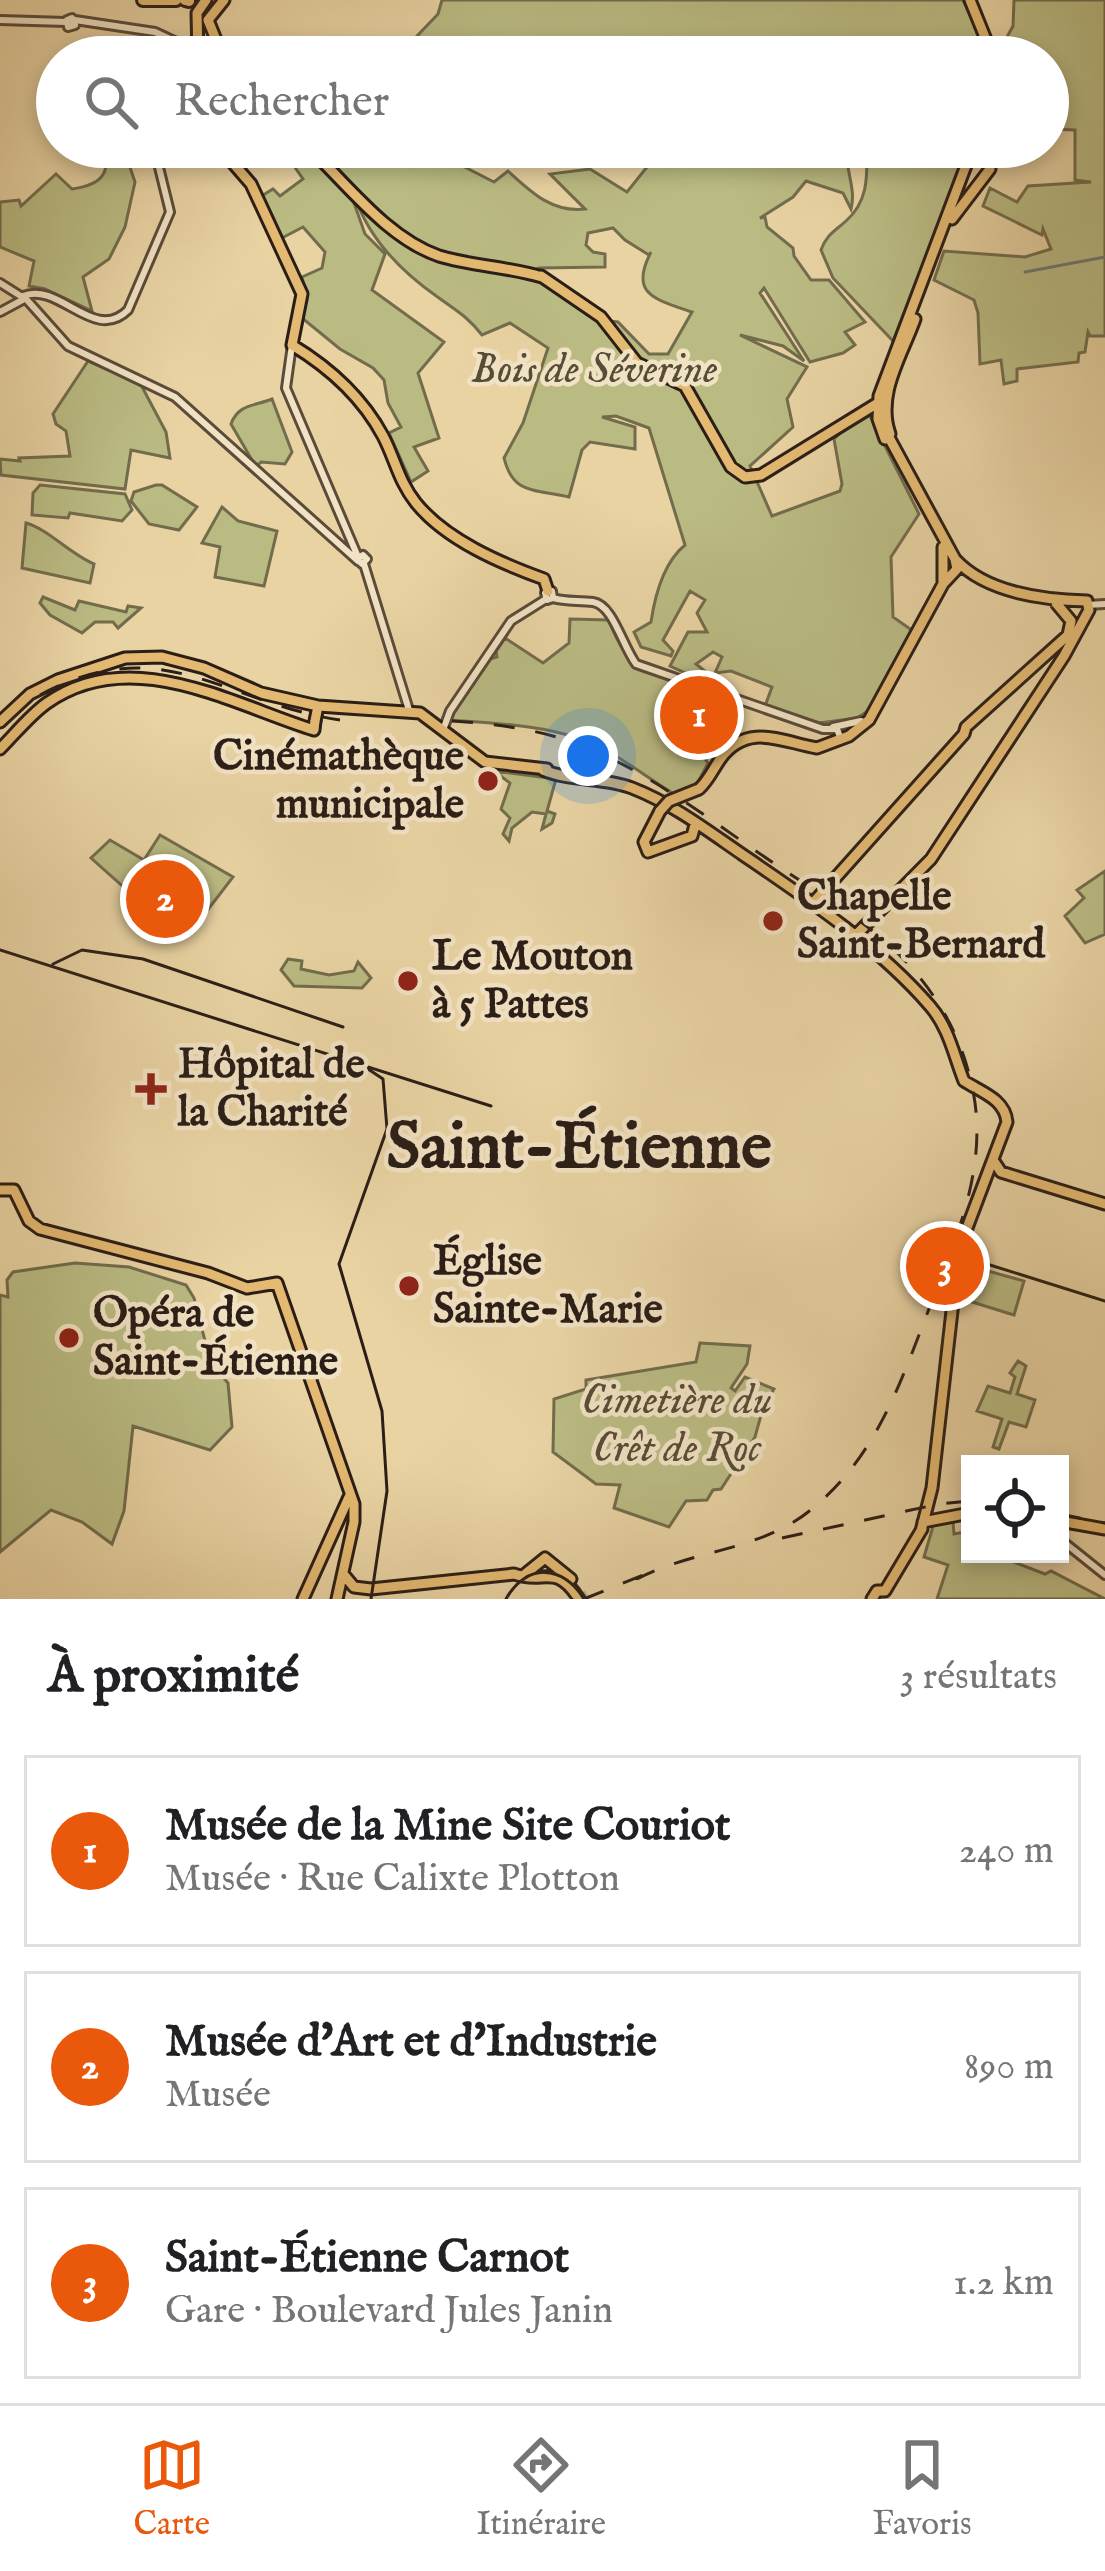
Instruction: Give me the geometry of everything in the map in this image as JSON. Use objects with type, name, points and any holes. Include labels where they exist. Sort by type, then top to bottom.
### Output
[{"type":"highway","points":[[143,0],[192,3]]},
{"type":"main road","points":[[973,0],[987,36]]},
{"type":"main road","points":[[192,3],[196,36]]},
{"type":"main road","points":[[212,36],[208,20],[221,4]]},
{"type":"main road","points":[[237,168],[251,184],[302,294],[292,345],[359,396],[386,440],[401,482],[418,506],[487,555],[544,579],[549,596]]},
{"type":"main road","points":[[330,168],[394,231],[422,248],[559,282],[602,313],[620,345],[646,370],[676,378],[685,386],[730,467],[745,477],[761,475],[882,401]]},
{"type":"main road","points":[[968,168],[882,401],[883,436],[958,569],[992,586],[1087,603]]},
{"type":"main road","points":[[914,313],[969,168]]},
{"type":"main road","points":[[952,219],[990,169]]},
{"type":"main road","points":[[882,401],[886,432],[958,569],[988,589],[1056,603],[1087,603]]},
{"type":"main road","points":[[943,547],[943,584]]},
{"type":"main road","points":[[843,734],[865,726],[943,584],[958,569]]},
{"type":"main road","points":[[813,903],[968,728],[1068,635],[1072,624],[1056,603]]},
{"type":"main road","points":[[854,937],[931,859],[1084,620],[1087,603]]},
{"type":"main road","points":[[4,718],[33,692],[102,660],[143,656],[184,662],[317,713],[414,712],[485,762],[646,787],[664,804]]},
{"type":"main road","points":[[0,748],[44,705],[98,681],[184,682],[314,730],[317,713]]},
{"type":"main road","points":[[701,832],[653,853],[644,845],[664,804],[699,789],[721,758],[744,738],[770,736],[824,747],[873,711]]},
{"type":"main road","points":[[598,780],[638,795],[701,832]]},
{"type":"main road","points":[[632,788],[813,903],[854,937],[932,1008],[954,1048],[964,1081],[1008,1118],[958,1252],[929,1517],[913,1559],[905,1561]]},
{"type":"main road","points":[[993,1160],[1000,1172],[1105,1204]]},
{"type":"main road","points":[[0,1193],[16,1196],[35,1226],[56,1235],[208,1273],[247,1288],[277,1283],[355,1509],[338,1599]]},
{"type":"main road","points":[[303,1599],[350,1496]]},
{"type":"main road","points":[[929,1517],[961,1514]]},
{"type":"main road","points":[[872,1599],[877,1591],[888,1595],[929,1517]]},
{"type":"main road","points":[[1069,1523],[1105,1529]]},
{"type":"main road","points":[[520,1577],[545,1558],[579,1596]]},
{"type":"main road","points":[[344,1575],[359,1588],[514,1574],[554,1575],[579,1596]]},
{"type":"street","points":[[0,20],[72,22],[164,36]]},
{"type":"street","points":[[0,313],[23,296],[40,294],[103,321],[123,316],[170,212],[159,168]]},
{"type":"street","points":[[0,283],[23,296],[68,346],[175,397],[357,556]]},
{"type":"street","points":[[292,345],[286,388],[357,556],[414,712]]},
{"type":"street","points":[[443,730],[450,711],[511,620],[549,596],[607,607],[620,644],[636,664],[843,734]]},
{"type":"street","points":[[1087,603],[1105,601]]},
{"type":"street","points":[[823,729],[861,721]]},
{"type":"street","points":[[1069,1546],[1105,1575]]},
{"type":"green space","points":[[442,0],[963,0],[981,36],[417,36],[438,14]]},
{"type":"green space","points":[[1014,0],[1105,0],[1105,336],[1088,332],[1078,362],[1017,369],[1017,381],[1004,384],[1001,360],[980,364],[974,300],[934,280],[944,251],[1025,257],[1051,249],[1043,229],[1042,235],[983,206],[990,188],[1017,202],[1028,186],[1091,182],[1075,180],[1075,130],[1069,130],[1069,36],[1008,36],[1013,26]]},
{"type":"green space","points":[[106,168],[130,168],[135,182],[125,227],[109,259],[83,277],[92,311],[29,286],[34,261],[0,247],[0,202],[19,200],[21,206],[56,174],[72,189],[90,185]]},
{"type":"green space","points":[[295,168],[328,168],[349,189],[365,234],[385,254],[372,290],[444,342],[418,373],[439,438],[414,447],[428,471],[411,482],[389,433],[401,427],[388,403],[384,380],[302,318],[307,299],[302,277],[322,268],[325,252],[303,227],[280,239],[260,197],[273,189],[280,196],[303,179]]},
{"type":"green space","name":"Bois de Séverine","points":[[334,168],[467,168],[494,182],[508,171],[543,199],[562,208],[585,209],[550,174],[590,169],[627,192],[646,168],[849,168],[851,209],[843,193],[806,181],[793,197],[760,218],[765,217],[767,227],[793,248],[811,280],[829,280],[865,322],[845,332],[855,345],[810,362],[764,288],[760,293],[804,361],[783,346],[740,335],[807,367],[787,399],[793,427],[750,466],[772,516],[840,491],[834,439],[855,419],[870,416],[919,514],[891,557],[893,617],[913,631],[868,711],[857,718],[819,723],[765,706],[772,687],[731,671],[715,673],[722,657],[713,652],[696,664],[729,684],[728,692],[670,666],[688,632],[707,632],[697,613],[705,600],[690,591],[663,640],[673,651],[671,656],[641,647],[634,632],[651,622],[666,570],[685,545],[649,428],[616,416],[602,417],[635,427],[635,449],[590,442],[582,450],[569,497],[536,491],[513,479],[504,458],[523,423],[548,348],[510,323],[482,335],[389,254],[355,197],[415,247],[437,258],[534,276],[566,293],[600,320],[618,322],[649,354],[668,354],[692,312],[657,298],[644,286],[651,252],[625,240],[613,228],[588,233],[586,245],[605,254],[605,267],[531,272],[439,253],[408,239]]},
{"type":"green space","points":[[867,168],[961,168],[893,341],[833,278],[821,250],[854,213]]},
{"type":"green space","points":[[88,361],[140,383],[166,432],[170,458],[131,450],[125,489],[1,475],[0,459],[70,456],[66,431],[56,424],[53,414]]},
{"type":"green space","points":[[272,399],[292,452],[285,464],[261,462],[256,467],[231,424],[243,409]]},
{"type":"green space","points":[[40,485],[125,494],[132,510],[122,521],[70,513],[68,518],[32,515],[33,493]]},
{"type":"green space","points":[[156,485],[197,507],[179,530],[149,524],[131,501],[134,492]]},
{"type":"green space","points":[[222,507],[238,521],[277,531],[264,586],[215,577],[220,547],[202,543]]},
{"type":"green space","points":[[26,523],[94,564],[90,583],[22,568]]},
{"type":"green space","points":[[43,597],[75,610],[79,601],[126,612],[128,606],[141,608],[118,628],[113,622],[95,622],[82,633],[50,615],[40,603]]},
{"type":"green space","points":[[570,619],[609,620],[622,648],[638,664],[688,683],[664,702],[708,763],[696,786],[674,794],[604,749],[568,735],[449,720],[490,659],[497,657],[505,638],[543,663],[569,643]]},
{"type":"green space","points":[[494,771],[556,779],[547,811],[555,814],[552,823],[542,829],[546,814],[532,812],[512,828],[509,841],[503,834],[510,818],[501,809],[510,783]]},
{"type":"green space","points":[[160,835],[233,877],[190,933],[128,912],[138,900],[91,858],[110,840],[144,860]]},
{"type":"green space","points":[[1105,871],[1105,934],[1085,943],[1065,916],[1084,898],[1077,890]]},
{"type":"green space","points":[[288,959],[302,961],[301,969],[329,975],[354,971],[358,962],[371,978],[362,988],[294,986],[281,970]]},
{"type":"green space","points":[[75,1263],[129,1267],[186,1285],[194,1298],[211,1364],[228,1383],[232,1427],[210,1450],[133,1426],[124,1511],[112,1544],[82,1522],[51,1510],[0,1552],[0,1295],[8,1297],[7,1280],[13,1272]]},
{"type":"green space","points":[[963,1264],[1024,1281],[1014,1315],[959,1298]]},
{"type":"green space","name":"Cimetière du Crêt de Roc","points":[[700,1343],[750,1346],[747,1364],[731,1388],[735,1391],[745,1377],[774,1389],[755,1437],[721,1489],[713,1490],[707,1500],[686,1501],[669,1527],[614,1508],[620,1485],[596,1484],[553,1452],[554,1399],[586,1389],[586,1380],[696,1362]]},
{"type":"green space","points":[[1018,1361],[1026,1366],[1017,1394],[1035,1400],[1026,1427],[1009,1422],[999,1449],[993,1447],[1002,1419],[977,1411],[988,1386],[1010,1393],[1015,1377],[1010,1373]]},
{"type":"green space","points":[[953,1521],[954,1534],[961,1533],[961,1563],[1016,1563],[1045,1574],[1051,1571],[1105,1599],[937,1599],[948,1565],[924,1557],[934,1523]]},
{"type":"waterway","points":[[1025,272],[1105,257]]},
{"type":"tunnel","points":[[581,1593],[585,1599]]},
{"type":"tram line","points":[[0,950],[491,1106]]},
{"type":"tram line","points":[[53,964],[82,950],[143,959],[343,1027]]},
{"type":"tram line","points":[[359,1063],[383,1079],[387,1129],[339,1264],[382,1411],[387,1491],[371,1599]]},
{"type":"tram line","points":[[958,1255],[1105,1301]]},
{"type":"tram line","points":[[506,1599],[524,1579],[545,1572],[566,1579],[584,1599]]},
{"type":"railway","points":[[40,695],[83,676],[158,669],[340,720]]},
{"type":"railway","points":[[452,721],[537,732],[611,758],[682,800],[848,913],[901,956],[926,986],[958,1040],[972,1086],[976,1145],[967,1203],[906,1368],[869,1443],[835,1488],[793,1522],[637,1579]]},
{"type":"railway","points":[[782,1538],[961,1502]]},
{"type":"railway","points":[[1069,1516],[1105,1523]]},
{"type":"railway","points":[[584,1599],[648,1573]]},
{"type":"place","name":"Musée de la Mine Site Couriot","points":[[699,715]]},
{"type":"place","name":"Cinémathèque municipale","points":[[488,781]]},
{"type":"place","name":"Musée d'Art et d'Industrie","points":[[165,899]]},
{"type":"place","name":"Chapelle Saint-Bernard","points":[[773,921]]},
{"type":"place","name":"Le Mouton à 5 Pattes","points":[[408,981]]},
{"type":"place","name":"Hôpital de la Charité","points":[[151,1089]]},
{"type":"place","name":"Saint-Étienne Carnot","points":[[945,1266]]},
{"type":"place","name":"Église Sainte-Marie","points":[[409,1286]]},
{"type":"place","name":"Opéra de Saint-Étienne","points":[[69,1338]]},
{"type":"district","name":"Saint-Étienne","points":[[579,1149]]}]
